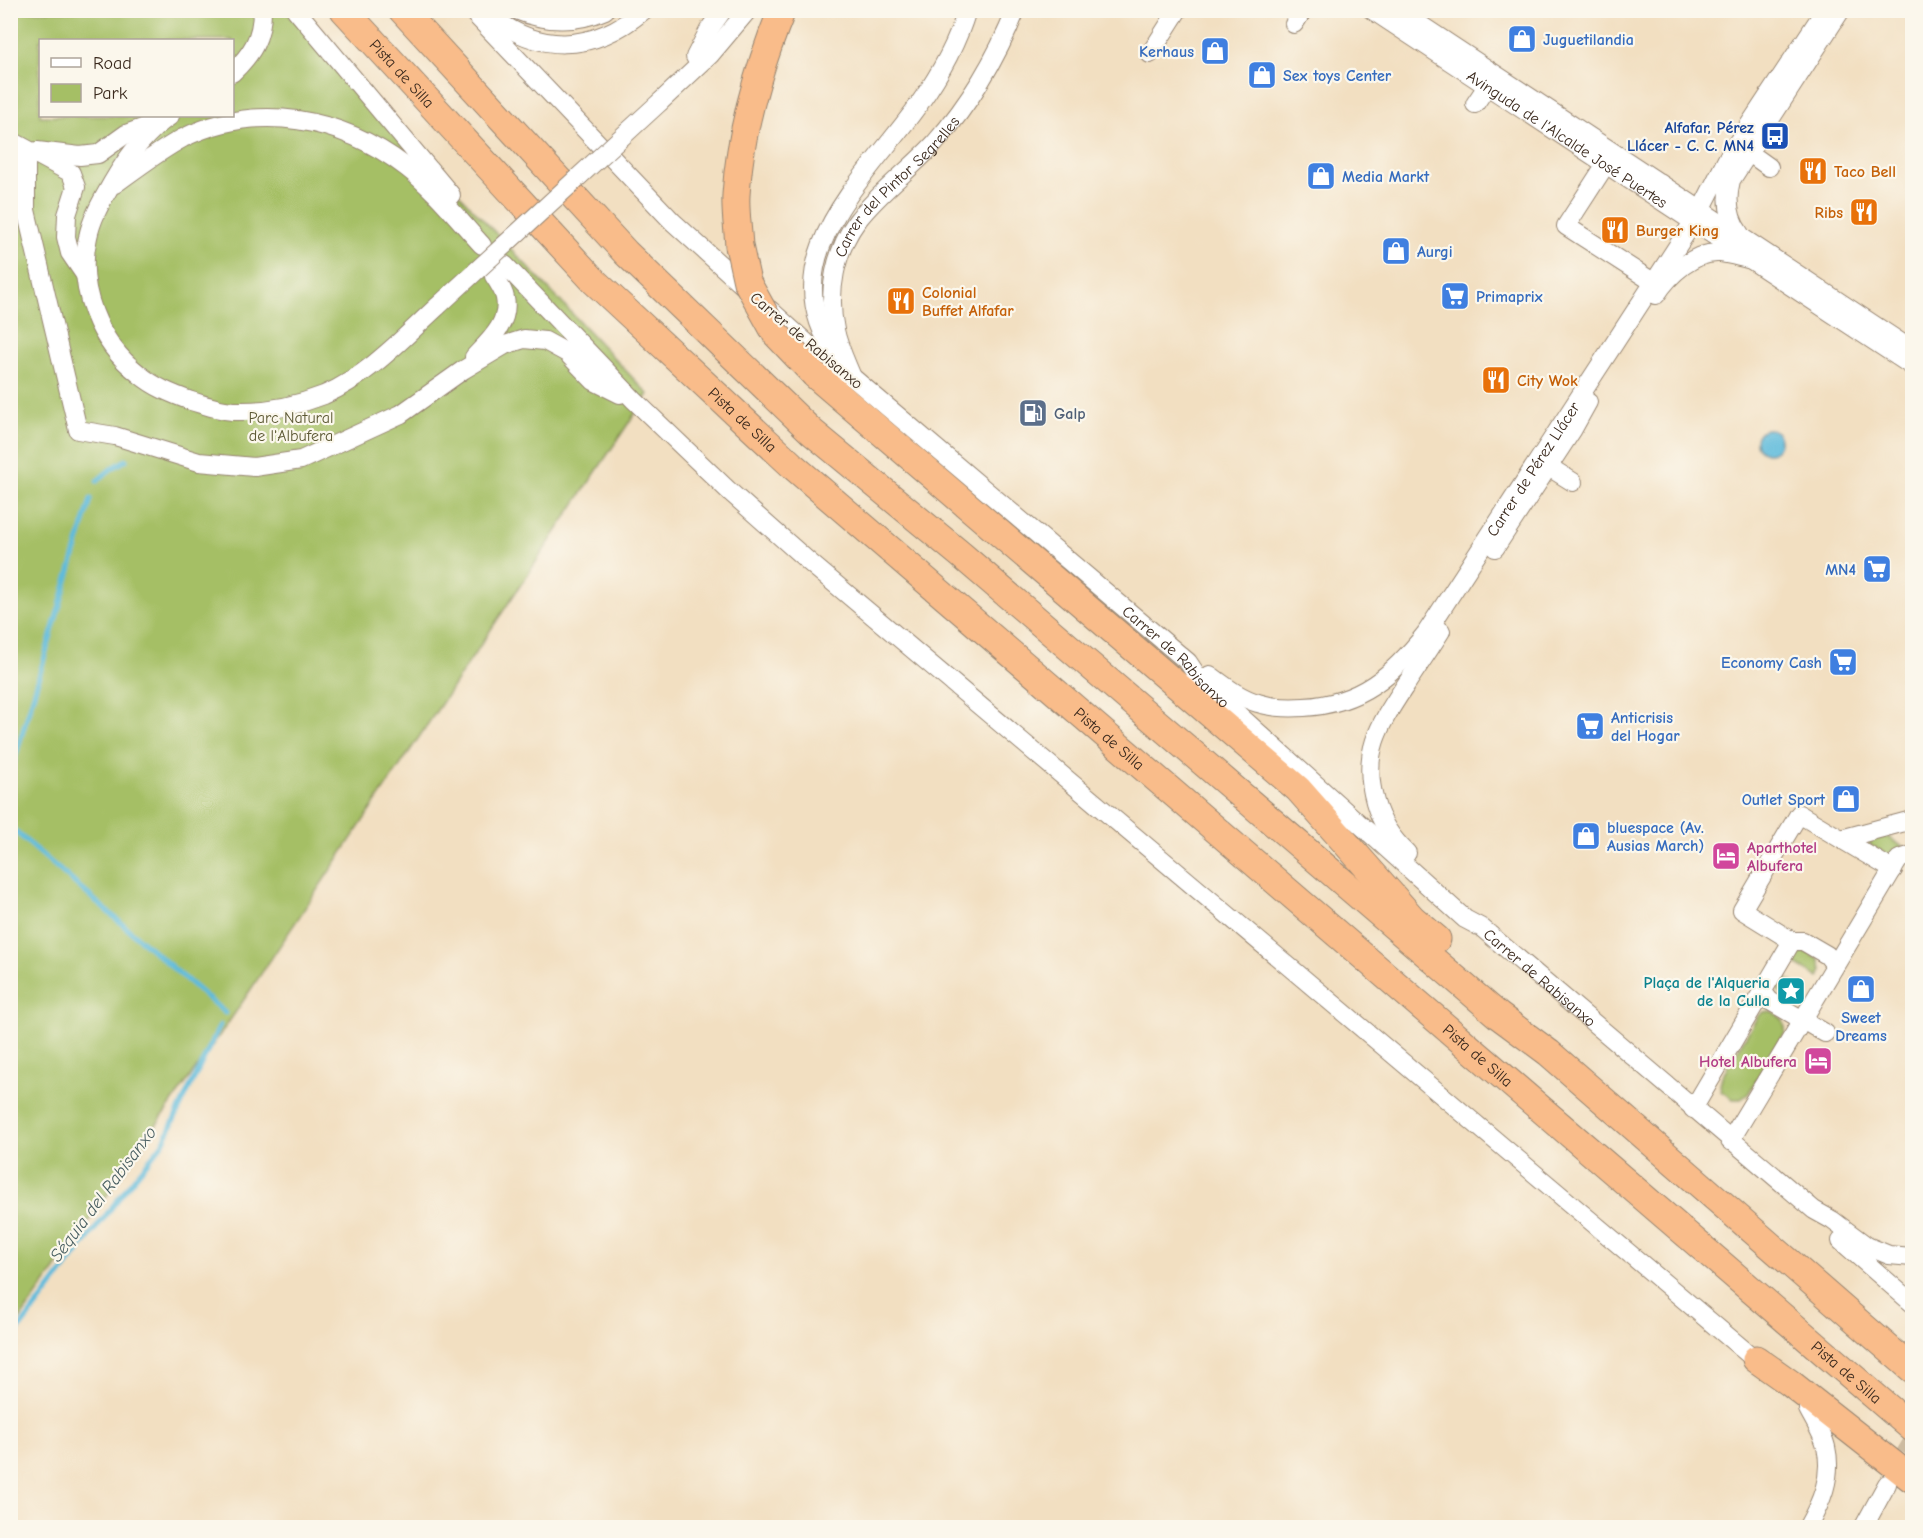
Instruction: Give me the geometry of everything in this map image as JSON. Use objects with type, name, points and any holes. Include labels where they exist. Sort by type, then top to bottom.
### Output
[{"type":"highway","name":"Pista de Silla","points":[[344,10],[595,282],[794,467],[1912,1428]]},
{"type":"highway","points":[[402,10],[626,254],[812,432],[960,554],[1499,1016],[1549,1053],[1912,1370]]},
{"type":"highway","points":[[782,10],[750,101],[736,196],[739,246],[747,282],[776,334],[815,375],[1298,789],[1412,918],[1512,1003],[1549,1053]]},
{"type":"highway","points":[[1756,1359],[1790,1383],[1900,1481]]},
{"type":"street","points":[[234,71],[250,55],[258,41],[262,26],[262,10]]},
{"type":"street","points":[[109,189],[147,160],[174,144],[209,128],[237,121],[272,118],[306,120],[338,128],[378,147],[408,168],[482,246],[296,10]]},
{"type":"street","name":"Carrer de Rabisanxo","points":[[471,10],[673,222],[822,357],[852,377],[1188,662],[1200,680],[1465,919],[1482,928],[1814,1210],[1832,1220],[1867,1246],[1889,1255],[1912,1257]]},
{"type":"street","points":[[484,10],[498,23],[521,34],[545,42],[574,44],[602,37],[623,27],[644,10]]},
{"type":"street","points":[[516,10],[531,17],[557,20],[584,18],[605,10]]},
{"type":"street","points":[[695,57],[710,28],[723,10]]},
{"type":"street","points":[[660,102],[735,10]]},
{"type":"street","points":[[166,119],[144,138],[131,154],[96,211],[87,238],[85,275],[90,303],[101,328],[117,353],[138,374],[174,395],[233,411],[266,410],[294,405],[326,394],[355,378],[388,353],[710,55],[748,10]]},
{"type":"street","points":[[852,377],[826,341],[819,327],[814,279],[818,253],[839,208],[918,104],[944,65],[967,10]]},
{"type":"street","name":"Carrer del Pintor Segrelles","points":[[852,377],[835,332],[832,311],[831,295],[840,255],[856,222],[933,145],[965,106],[993,62],[1016,10]]},
{"type":"street","points":[[1150,54],[1178,10]]},
{"type":"street","name":"Avinguda de l'Alcalde José Puertes","points":[[1372,10],[1606,164],[1697,216],[1743,238],[1912,350]]},
{"type":"street","name":"Avinguda de l'Alcalde José Puertes","points":[[1398,10],[1697,216],[1753,260],[1912,366]]},
{"type":"street","name":"Carrer de Pérez Llácer","points":[[1188,662],[1204,670],[1233,692],[1257,703],[1282,708],[1319,706],[1351,698],[1375,685],[1405,660],[1426,633],[1697,216],[1728,157],[1824,10]]},
{"type":"street","points":[[1743,238],[1730,213],[1728,192],[1731,180],[1841,10]]},
{"type":"street","points":[[1475,104],[1487,86]]},
{"type":"street","points":[[26,150],[80,156],[98,154],[126,134],[166,119]]},
{"type":"street","points":[[10,140],[71,173],[76,187],[67,215],[66,237],[70,253],[85,275]]},
{"type":"street","points":[[26,150],[18,191],[26,210],[78,430],[116,436],[200,462],[254,467],[301,460],[401,414],[463,370],[505,345],[524,339],[545,341],[567,352],[594,381],[634,400]]},
{"type":"street","points":[[1748,152],[1769,167]]},
{"type":"street","points":[[1606,164],[1566,226],[1653,282]]},
{"type":"street","name":"Carrer de Pérez Llácer","points":[[1482,928],[1471,912],[1393,840],[1380,818],[1373,793],[1370,767],[1374,740],[1381,722],[1549,467],[1590,397],[1661,287],[1687,261],[1718,253],[1753,260]]},
{"type":"street","points":[[463,370],[499,329],[505,298],[500,271],[728,490],[817,569],[1756,1359],[1808,1409],[1912,1491]]},
{"type":"street","points":[[1549,467],[1573,482]]},
{"type":"street","points":[[1835,965],[1827,955],[1803,941],[1792,941],[1742,910],[1772,848],[1799,814],[1893,870]]},
{"type":"street","points":[[1841,839],[1912,820]]},
{"type":"street","points":[[1730,1141],[1899,859],[1912,855]]},
{"type":"street","points":[[1693,1109],[1792,941]]},
{"type":"street","points":[[1762,991],[1770,1001],[1825,1033]]},
{"type":"street","points":[[1814,1210],[1827,1228],[1912,1303]]},
{"type":"street","points":[[1806,1527],[1824,1493],[1828,1472],[1826,1447],[1808,1409]]},
{"type":"street","points":[[1863,1527],[1900,1481]]},
{"type":"green space","name":"Parc Natural de l'Albufera","points":[[11,11],[286,11],[648,394],[235,1013],[11,1332]]},
{"type":"green space","points":[[1886,836],[1903,847],[1891,857],[1868,844],[1870,840]]},
{"type":"green space","points":[[1800,952],[1807,952],[1819,959],[1822,970],[1819,978],[1791,961]]},
{"type":"green space","points":[[1781,976],[1809,992],[1797,1000],[1786,999],[1780,990]]},
{"type":"green space","points":[[1771,1011],[1782,1019],[1785,1033],[1748,1094],[1741,1099],[1733,1099],[1721,1091],[1722,1076],[1758,1016]]},
{"type":"water","points":[[1768,429],[1776,433],[1780,441],[1776,449],[1768,453],[1760,449],[1756,441],[1760,433]]},
{"type":"waterway","name":"Séquia del Rabisanxo","points":[[97,481],[126,460]]},
{"type":"waterway","name":"Séquia del Rabisanxo","points":[[10,775],[91,499]]},
{"type":"waterway","name":"Séquia del Rabisanxo","points":[[10,827],[225,1013]]},
{"type":"waterway","name":"Séquia del Rabisanxo","points":[[10,1341],[163,1143],[220,1025]]},
{"type":"tunnel","points":[[1891,1477],[1912,1442]]},
{"type":"place","name":"Juguetilandia","points":[[1522,39]]},
{"type":"place","name":"Kerhaus","points":[[1215,51]]},
{"type":"place","name":"Sex toys Center","points":[[1262,75]]},
{"type":"place","name":"Alfafar, Pérez Llácer - C. C. MN4","points":[[1775,136]]},
{"type":"place","name":"Taco Bell","points":[[1813,171]]},
{"type":"place","name":"Media Markt","points":[[1321,176]]},
{"type":"place","name":"Ribs","points":[[1864,212]]},
{"type":"place","name":"Burger King","points":[[1615,230]]},
{"type":"place","name":"Aurgi","points":[[1396,251]]},
{"type":"place","name":"Primaprix","points":[[1455,296]]},
{"type":"place","name":"Colonial Buffet Alfafar","points":[[901,301]]},
{"type":"place","name":"City Wok","points":[[1496,380]]},
{"type":"place","name":"Galp","points":[[1033,413]]},
{"type":"place","name":"MN4","points":[[1877,569]]},
{"type":"place","name":"Economy Cash","points":[[1843,662]]},
{"type":"place","name":"Anticrisis del Hogar","points":[[1590,726]]},
{"type":"place","name":"Outlet Sport","points":[[1846,799]]},
{"type":"place","name":"bluespace (Av. Ausias March)","points":[[1586,836]]},
{"type":"place","name":"Aparthotel Albufera","points":[[1726,856]]},
{"type":"place","name":"Sweet Dreams","points":[[1861,989]]},
{"type":"place","name":"Plaça de l'Alqueria de la Culla","points":[[1791,991]]},
{"type":"place","name":"Hotel Albufera","points":[[1818,1061]]}]
